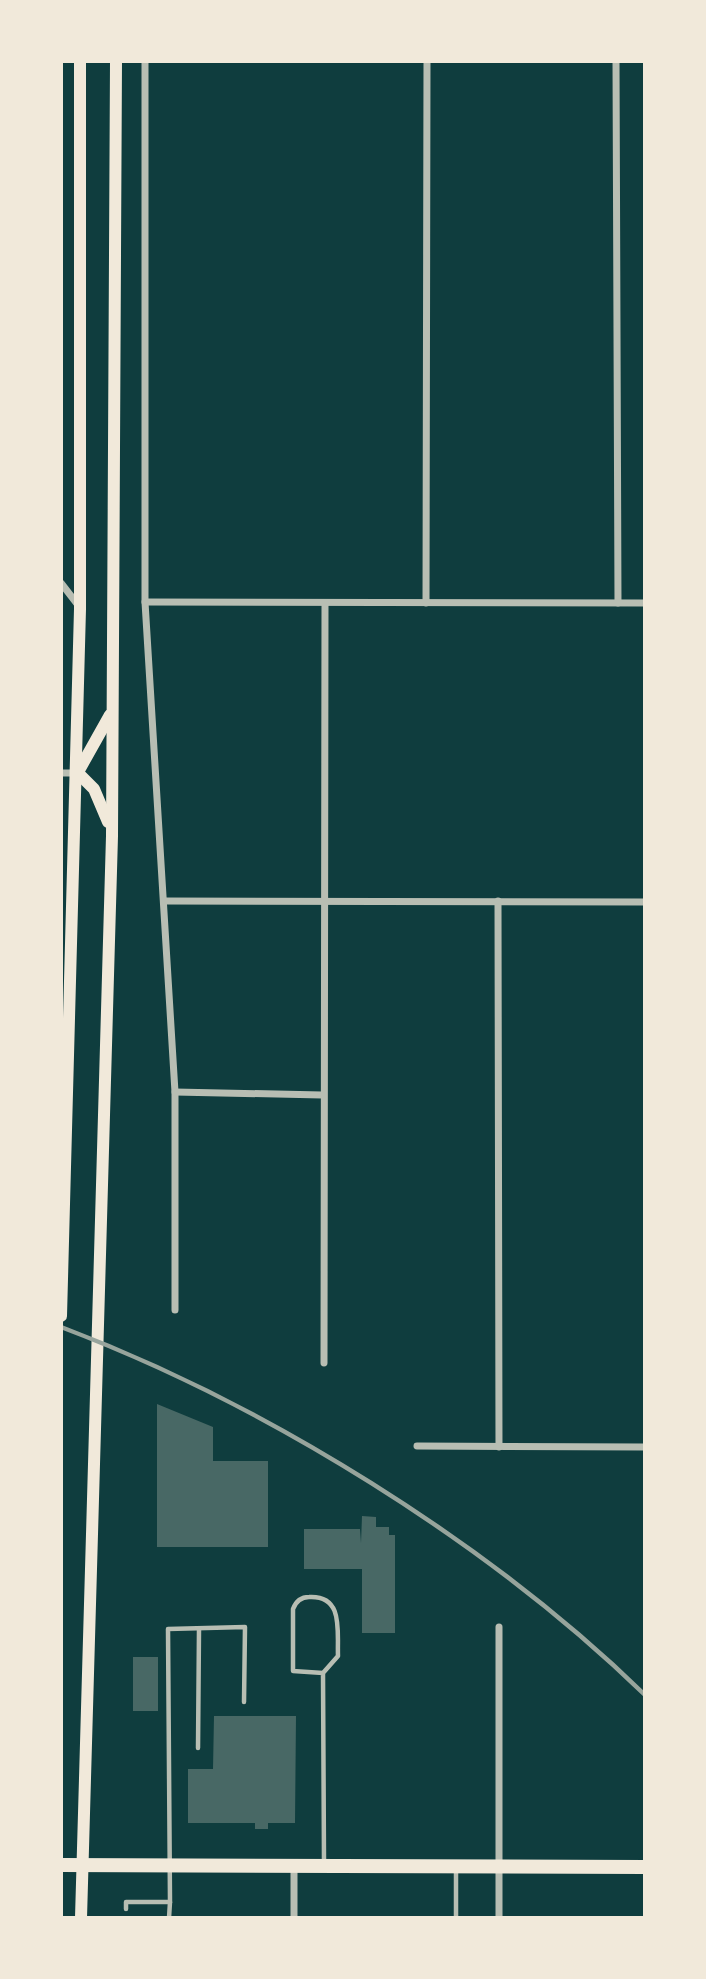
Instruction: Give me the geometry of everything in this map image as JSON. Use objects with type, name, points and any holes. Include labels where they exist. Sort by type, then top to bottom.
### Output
[{"type":"main road","points":[[61,1314],[78,773],[80,61]]},
{"type":"main road","points":[[81,1918],[112,836],[116,61]]},
{"type":"main road","points":[[78,773],[88,760],[113,711]]},
{"type":"main road","points":[[78,773],[94,789],[112,836]]},
{"type":"main road","points":[[61,1865],[645,1867]]},
{"type":"street","points":[[145,61],[145,602],[175,1092],[175,1310]]},
{"type":"street","points":[[426,603],[427,61]]},
{"type":"street","points":[[616,61],[618,603]]},
{"type":"street","points":[[61,583],[80,608]]},
{"type":"street","points":[[145,602],[645,603]]},
{"type":"street","points":[[324,1363],[322,1095],[325,603]]},
{"type":"street","points":[[61,773],[78,773]]},
{"type":"street","points":[[163,901],[645,902]]},
{"type":"street","points":[[498,901],[499,1447]]},
{"type":"street","points":[[175,1092],[322,1095]]},
{"type":"street","points":[[417,1447],[645,1447]]},
{"type":"street","points":[[499,1627],[499,1918]]},
{"type":"street","points":[[294,1866],[294,1918]]},
{"type":"lane","points":[[323,1672],[293,1671],[293,1609],[296,1602],[304,1597],[323,1596],[331,1601],[336,1609],[338,1656],[323,1672],[324,1866]]},
{"type":"lane","points":[[169,1918],[167,1629],[245,1627],[244,1702]]},
{"type":"lane","points":[[198,1748],[199,1629]]},
{"type":"lane","points":[[456,1866],[456,1918]]},
{"type":"lane","points":[[126,1909],[126,1902],[170,1902]]},
{"type":"lane","points":[[146,1902],[146,1910]]},
{"type":"building","points":[[157,1404],[213,1427],[213,1461],[268,1461],[268,1547],[157,1547]]},
{"type":"building","points":[[362,1516],[376,1517],[376,1527],[389,1527],[389,1535],[395,1535],[395,1633],[362,1633],[362,1569],[304,1569],[304,1529],[360,1529],[361,1543]]},
{"type":"building","points":[[133,1657],[158,1657],[158,1711],[133,1711]]},
{"type":"building","points":[[214,1716],[296,1716],[295,1823],[268,1823],[268,1829],[255,1829],[255,1823],[188,1823],[188,1769],[213,1769]]},
{"type":"railway","points":[[61,1327],[216,1396],[294,1437],[371,1483],[517,1584],[645,1695]]}]
